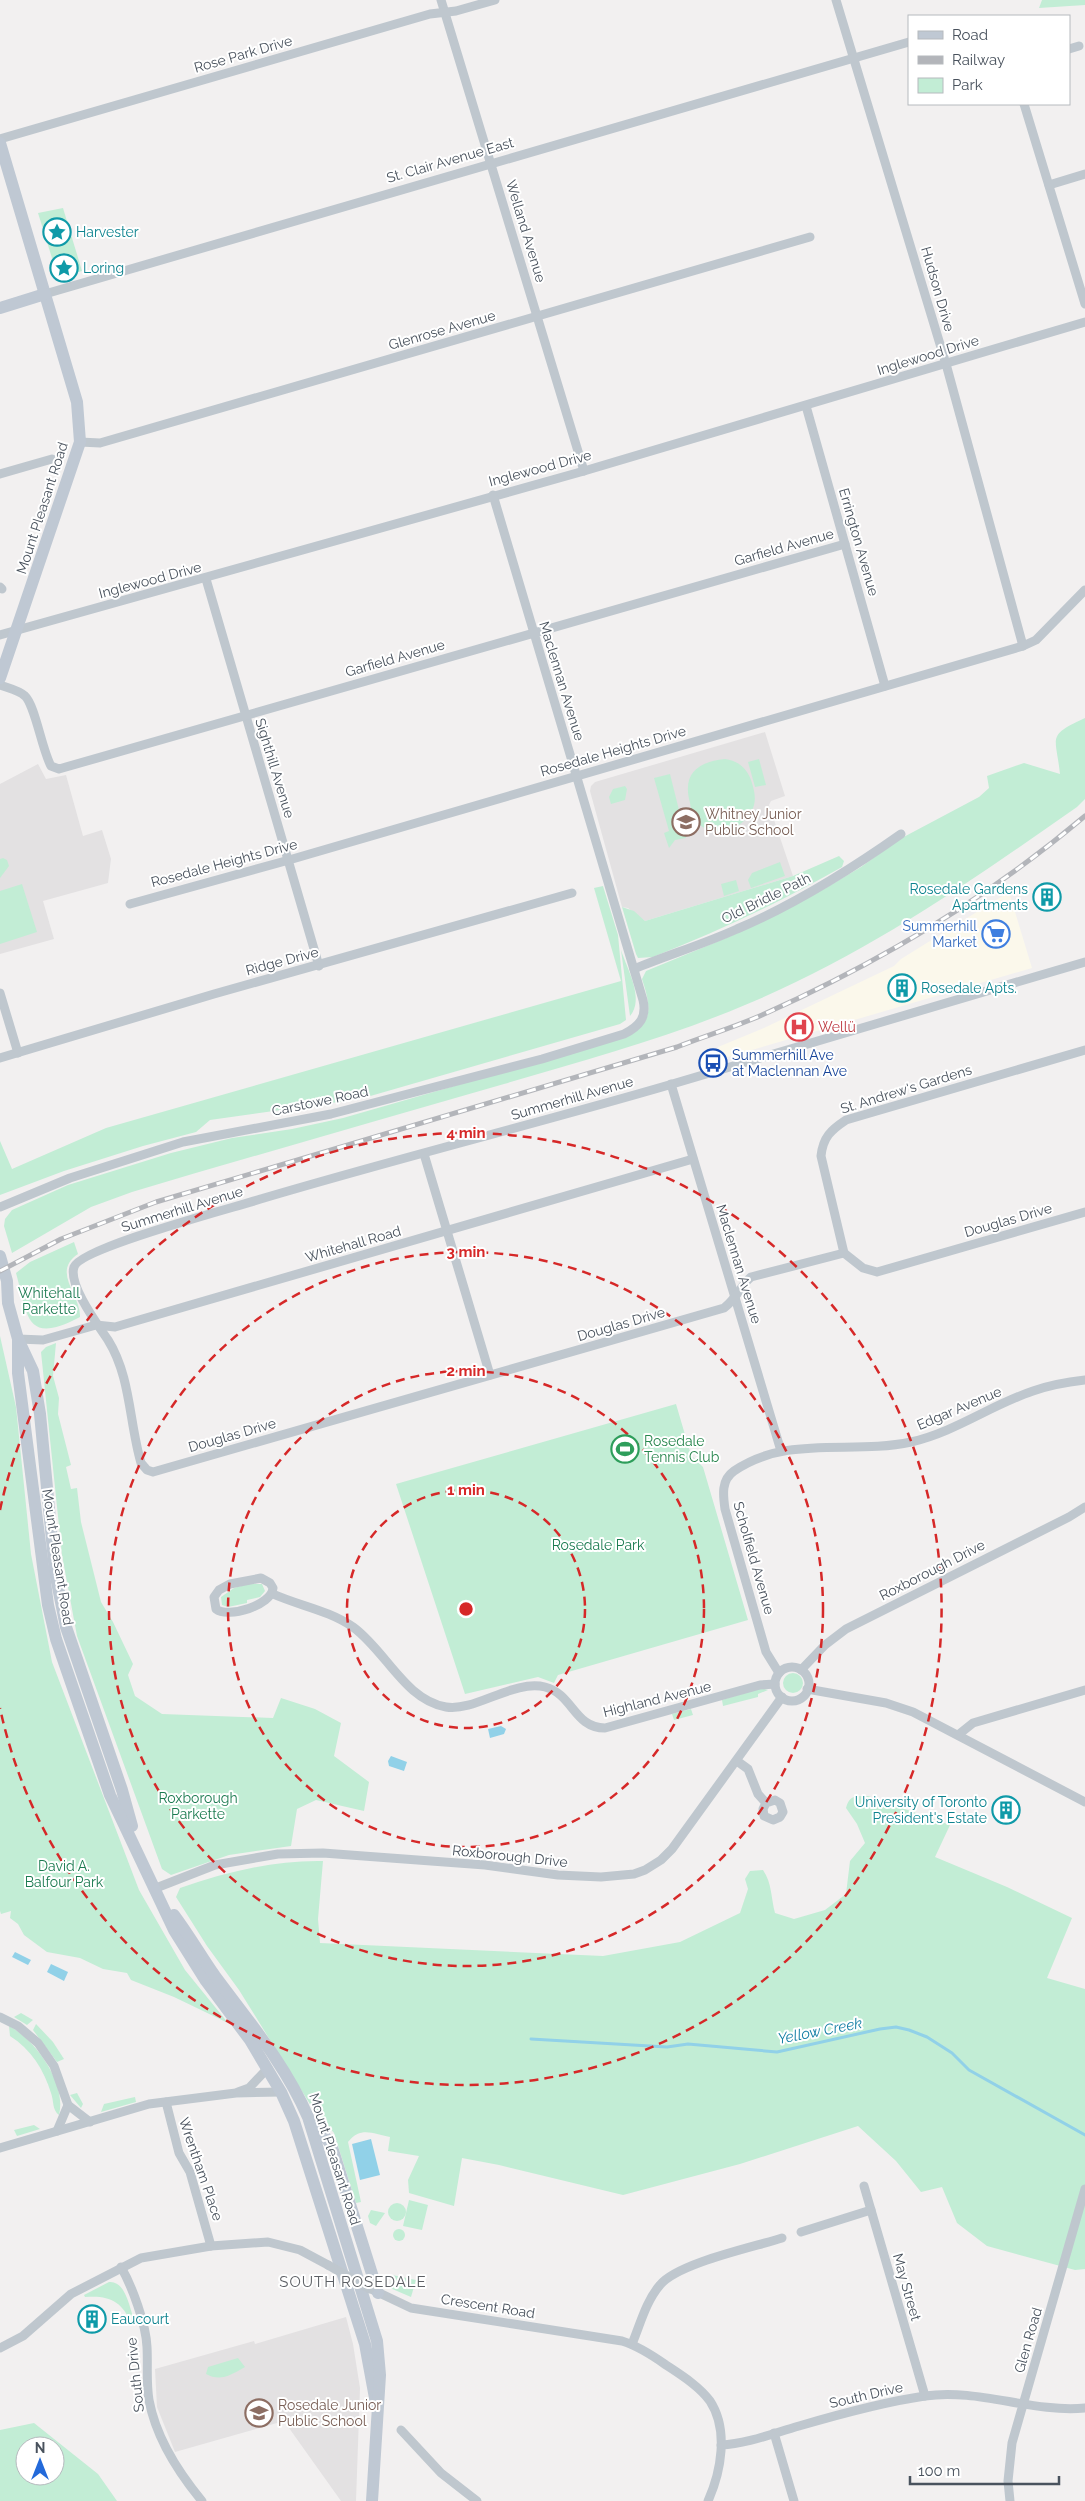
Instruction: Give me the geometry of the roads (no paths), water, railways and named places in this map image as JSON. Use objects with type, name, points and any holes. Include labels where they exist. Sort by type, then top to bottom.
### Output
[{"type":"main road","name":"Mount Pleasant Road","points":[[0,141],[77,402],[80,442],[17,630],[3,659],[0,678]]},
{"type":"main road","name":"St. Clair Avenue East","points":[[0,308],[46,294]]},
{"type":"main road","name":"Mount Pleasant Road","points":[[0,1256],[8,1281],[8,1303],[18,1339],[33,1371],[55,1572],[66,1627],[122,1790],[140,1855],[174,1930],[206,1981],[250,2040],[281,2092],[294,2121],[335,2243],[365,2344],[377,2410]]},
{"type":"main road","name":"Mount Pleasant Road","points":[[0,1292],[8,1303]]},
{"type":"main road","name":"Mount Pleasant Road","points":[[158,1892],[215,1975],[261,2034],[297,2092],[308,2117],[377,2341],[380,2375],[372,2501]]},
{"type":"main road","points":[[308,2117],[331,2144],[374,2291]]},
{"type":"street","name":"Welland Avenue","points":[[441,0],[584,471]]},
{"type":"street","name":"Rose Park Drive","points":[[0,141],[430,14],[456,11],[495,0]]},
{"type":"street","name":"Hudson Drive","points":[[836,0],[946,364],[1023,646]]},
{"type":"street","name":"St. Clair Avenue East","points":[[46,294],[908,42]]},
{"type":"street","points":[[1070,49],[1079,46]]},
{"type":"street","points":[[1024,105],[1085,304]]},
{"type":"street","points":[[1049,185],[1085,174]]},
{"type":"street","name":"Glenrose Avenue","points":[[80,442],[100,443],[810,237]]},
{"type":"street","name":"Inglewood Drive","points":[[0,636],[206,579],[493,495],[584,471],[1085,322]]},
{"type":"street","name":"Errington Avenue","points":[[806,406],[885,686]]},
{"type":"street","points":[[0,474],[52,459]]},
{"type":"street","name":"Maclennan Avenue","points":[[493,495],[634,968],[646,1012],[644,1019]]},
{"type":"street","name":"Garfield Avenue","points":[[0,686],[26,697],[32,706],[47,758],[51,766],[59,769],[845,544]]},
{"type":"street","name":"Sighthill Avenue","points":[[206,579],[319,966]]},
{"type":"street","name":"Rosedale Heights Drive","points":[[130,904],[576,777],[1023,646],[1036,640],[1085,590]]},
{"type":"street","name":"Old Bridle Path","points":[[634,968],[738,929],[853,868],[901,834]]},
{"type":"street","name":"Ridge Drive","points":[[0,1058],[572,893]]},
{"type":"street","name":"Summerhill Avenue","points":[[96,1325],[76,1285],[73,1270],[77,1262],[90,1254],[141,1234],[672,1084],[1085,962]]},
{"type":"street","points":[[0,993],[18,1053]]},
{"type":"street","name":"Carstowe Road","points":[[0,1207],[70,1178],[183,1142],[331,1114],[532,1061],[624,1034],[635,1029],[644,1019]]},
{"type":"street","name":"St. Andrew's Gardens","points":[[844,1253],[822,1156],[822,1144],[830,1130],[846,1120],[1085,1050]]},
{"type":"street","name":"Maclennan Avenue","points":[[672,1084],[781,1451]]},
{"type":"street","points":[[424,1154],[490,1375]]},
{"type":"street","name":"Whitehall Road","points":[[18,1339],[43,1340],[96,1325],[114,1327],[693,1159]]},
{"type":"street","name":"Douglas Drive","points":[[96,1325],[109,1341],[120,1367],[129,1398],[141,1463],[147,1470],[161,1470],[724,1308],[736,1299],[745,1282],[751,1278],[844,1253],[863,1268],[877,1272],[1085,1212]]},
{"type":"street","name":"Edgar Avenue","points":[[781,1451],[807,1447],[885,1447],[909,1442],[962,1424],[1031,1391],[1085,1380]]},
{"type":"street","name":"Scholfield Avenue","points":[[779,1674],[766,1652],[723,1497],[724,1486],[733,1472],[781,1451]]},
{"type":"street","name":"Roxborough Drive","points":[[801,1670],[825,1645],[846,1630],[1069,1517],[1085,1507]]},
{"type":"street","points":[[252,1579],[266,1580],[273,1588],[273,1594],[266,1601],[233,1612],[220,1612],[214,1606],[214,1597],[223,1587],[252,1579]]},
{"type":"street","name":"Highland Avenue","points":[[273,1594],[318,1608],[339,1618],[381,1652],[415,1694],[446,1707],[463,1706],[526,1687],[541,1686],[561,1695],[586,1724],[605,1728],[760,1685],[775,1684]]},
{"type":"street","points":[[792,1667],[801,1670],[808,1679],[808,1689],[797,1700],[791,1701],[782,1697],[775,1684],[779,1674],[792,1667]]},
{"type":"street","points":[[808,1689],[899,1707],[958,1735],[1085,1802]]},
{"type":"street","points":[[958,1735],[973,1723],[1085,1690]]},
{"type":"street","name":"Roxborough Drive","points":[[158,1892],[215,1865],[263,1855],[308,1853],[485,1866],[580,1877],[634,1874],[654,1865],[667,1855],[782,1697]]},
{"type":"street","points":[[737,1761],[748,1768],[758,1794],[766,1803]]},
{"type":"street","points":[[0,2017],[18,2026],[38,2043],[54,2066],[68,2105],[90,2122]]},
{"type":"street","points":[[236,2093],[249,2088],[267,2069]]},
{"type":"street","points":[[0,2148],[166,2102],[236,2093],[281,2092]]},
{"type":"street","name":"Wrentham Place","points":[[166,2102],[168,2116],[179,2153],[190,2172],[211,2246]]},
{"type":"street","points":[[57,2131],[68,2105]]},
{"type":"street","name":"May Street","points":[[864,2186],[925,2396]]},
{"type":"street","name":"Glen Road","points":[[1010,2501],[1008,2481],[1012,2443],[1085,2189]]},
{"type":"street","points":[[801,2232],[871,2210]]},
{"type":"street","points":[[632,2344],[654,2292],[668,2277],[695,2265],[782,2238]]},
{"type":"street","name":"Crescent Road","points":[[0,2348],[23,2336],[71,2294],[120,2267],[141,2258],[211,2246],[259,2242],[278,2244],[300,2250],[374,2291],[411,2308],[566,2331],[632,2344],[684,2377],[710,2401],[717,2416],[721,2445]]},
{"type":"street","name":"South Drive","points":[[120,2267],[126,2277],[143,2327],[147,2346],[147,2386],[153,2417],[168,2451],[183,2478],[202,2501]]},
{"type":"street","name":"South Drive","points":[[721,2445],[774,2433],[848,2412],[925,2396],[960,2395],[1083,2410]]},
{"type":"street","points":[[401,2430],[441,2473],[478,2501]]},
{"type":"street","points":[[774,2433],[794,2501]]},
{"type":"street","points":[[708,2501],[718,2478],[721,2445]]},
{"type":"water","points":[[501,1726],[506,1729],[504,1734],[490,1738],[488,1729]]},
{"type":"water","points":[[391,1756],[407,1762],[404,1771],[389,1766],[388,1761]]},
{"type":"water","points":[[15,1952],[31,1960],[28,1965],[12,1957]]},
{"type":"water","points":[[51,1964],[68,1972],[64,1981],[47,1972]]},
{"type":"water","points":[[371,2139],[380,2175],[360,2180],[352,2144]]},
{"type":"waterway","name":"Yellow Creek","points":[[531,2039],[667,2047],[688,2044],[777,2052],[896,2027],[927,2037],[952,2053],[969,2070],[1085,2135]]},
{"type":"railway","points":[[0,1271],[61,1239],[156,1202],[677,1047],[752,1019],[848,974],[931,927],[1010,874],[1085,816]]},
{"type":"place","name":"Harvester","points":[[57,232]]},
{"type":"place","name":"Loring","points":[[64,268]]},
{"type":"place","name":"Whitney Junior Public School","points":[[686,822]]},
{"type":"place","name":"Rosedale Gardens Apartments","points":[[1047,897]]},
{"type":"place","name":"Summerhill Market","points":[[996,934]]},
{"type":"place","name":"Rosedale Apts.","points":[[902,988]]},
{"type":"place","name":"Wellü","points":[[799,1027]]},
{"type":"place","name":"Summerhill Ave at Maclennan Ave","points":[[713,1063]]},
{"type":"place","name":"Rosedale Tennis Club","points":[[625,1449]]},
{"type":"place","name":"University of Toronto President's Estate","points":[[1006,1810]]},
{"type":"place","name":"Eaucourt","points":[[92,2319]]},
{"type":"place","name":"Rosedale Junior Public School","points":[[259,2413]]},
{"type":"district","name":"SOUTH ROSEDALE","points":[[353,2282]]},
{"type":"park label","name":"Whitehall Parkette","points":[[49,1302]]},
{"type":"park label","name":"Rosedale Park","points":[[598,1545]]},
{"type":"park label","name":"Roxborough Parkette","points":[[198,1806]]},
{"type":"park label","name":"David A. Balfour Park","points":[[64,1874]]}]
